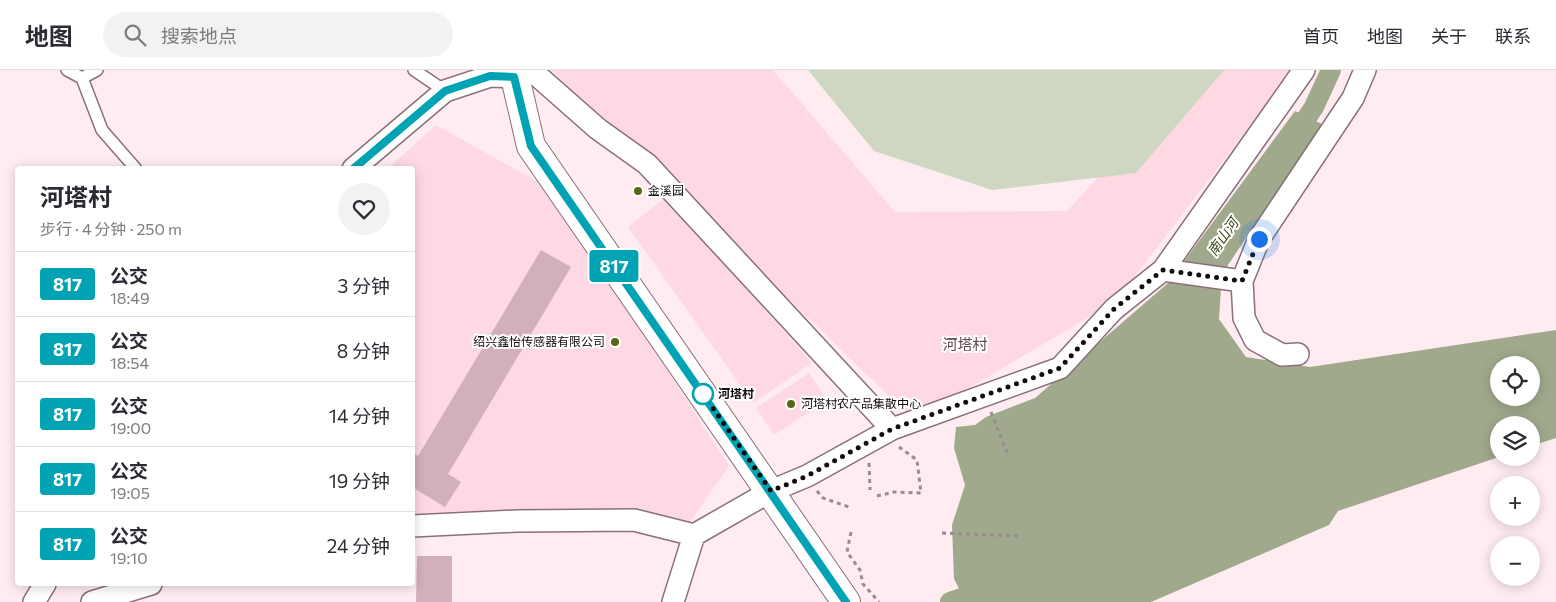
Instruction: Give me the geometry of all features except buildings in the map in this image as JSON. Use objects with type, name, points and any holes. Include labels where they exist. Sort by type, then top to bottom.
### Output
[{"type":"street","points":[[673,602],[694,535],[771,491],[807,476],[888,432],[1060,368],[1114,309],[1163,270],[1304,70]]},
{"type":"street","points":[[1298,354],[1282,356],[1254,340],[1244,318],[1242,281],[1259,239],[1353,98],[1365,70]]},
{"type":"street","points":[[521,72],[531,146],[846,602]]},
{"type":"street","points":[[357,166],[445,91],[490,76],[521,72],[647,164],[888,432]]},
{"type":"street","points":[[1163,270],[1242,281]]},
{"type":"street","points":[[415,526],[517,521],[634,520],[694,535]]},
{"type":"street","points":[[34,602],[44,586]]},
{"type":"street","points":[[92,602],[145,586]]},
{"type":"lane","points":[[67,70],[82,78],[102,130],[133,166]]},
{"type":"lane","points":[[82,78],[97,70]]},
{"type":"lane","points":[[414,70],[445,91]]},
{"type":"path","points":[[985,397],[1008,455]]},
{"type":"path","points":[[877,496],[894,492],[921,493],[917,460],[888,432]]},
{"type":"path","points":[[807,476],[823,498],[849,507]]},
{"type":"path","points":[[851,532],[848,552],[860,570],[863,584],[880,602]]},
{"type":"path","points":[[942,533],[1021,536]]},
{"type":"shaded area","points":[[551,70],[773,70],[895,212],[1067,211],[1197,70],[1293,70],[1115,302],[914,420]]},
{"type":"shaded area","points":[[808,70],[1224,70],[1136,173],[992,190],[874,151]]},
{"type":"shaded area","points":[[436,125],[551,189],[729,466],[690,522],[415,515],[415,166],[390,166]]},
{"type":"shaded area","points":[[665,198],[812,363],[753,403],[628,227]]},
{"type":"shaded area","name":"河塔村农产品集散中心","points":[[809,373],[827,400],[774,435],[756,408]]},
{"type":"water","points":[[1295,111],[1322,124],[1228,265],[1221,288],[1219,319],[1246,357],[1310,367],[1556,330],[1556,438],[1540,443],[1540,416],[1490,416],[1490,460],[1338,511],[1329,525],[1151,602],[966,602],[954,579],[952,525],[965,485],[954,448],[956,427],[975,425],[986,417],[1035,398],[1168,283]]},
{"type":"waterway","name":"南山河","points":[[1292,140],[1314,107],[1331,70]]},
{"type":"waterway","points":[[950,602],[988,589]]},
{"type":"bus line","name":"817","points":[[357,166],[445,91],[490,76],[514,77],[531,146],[846,602]]},
{"type":"place","name":"金溪园","points":[[638,191]]},
{"type":"place","name":"绍兴鑫怡传感器有限公司","points":[[615,342]]},
{"type":"place","name":"河塔村","points":[[703,394]]},
{"type":"place","name":"河塔村农产品集散中心","points":[[791,404]]},
{"type":"district","name":"河塔村","points":[[965,345]]},
{"type":"route","points":[[703,394],[771,491],[807,476],[892,429],[970,403],[1060,368],[1114,309],[1163,270],[1242,281],[1259,239]]}]
